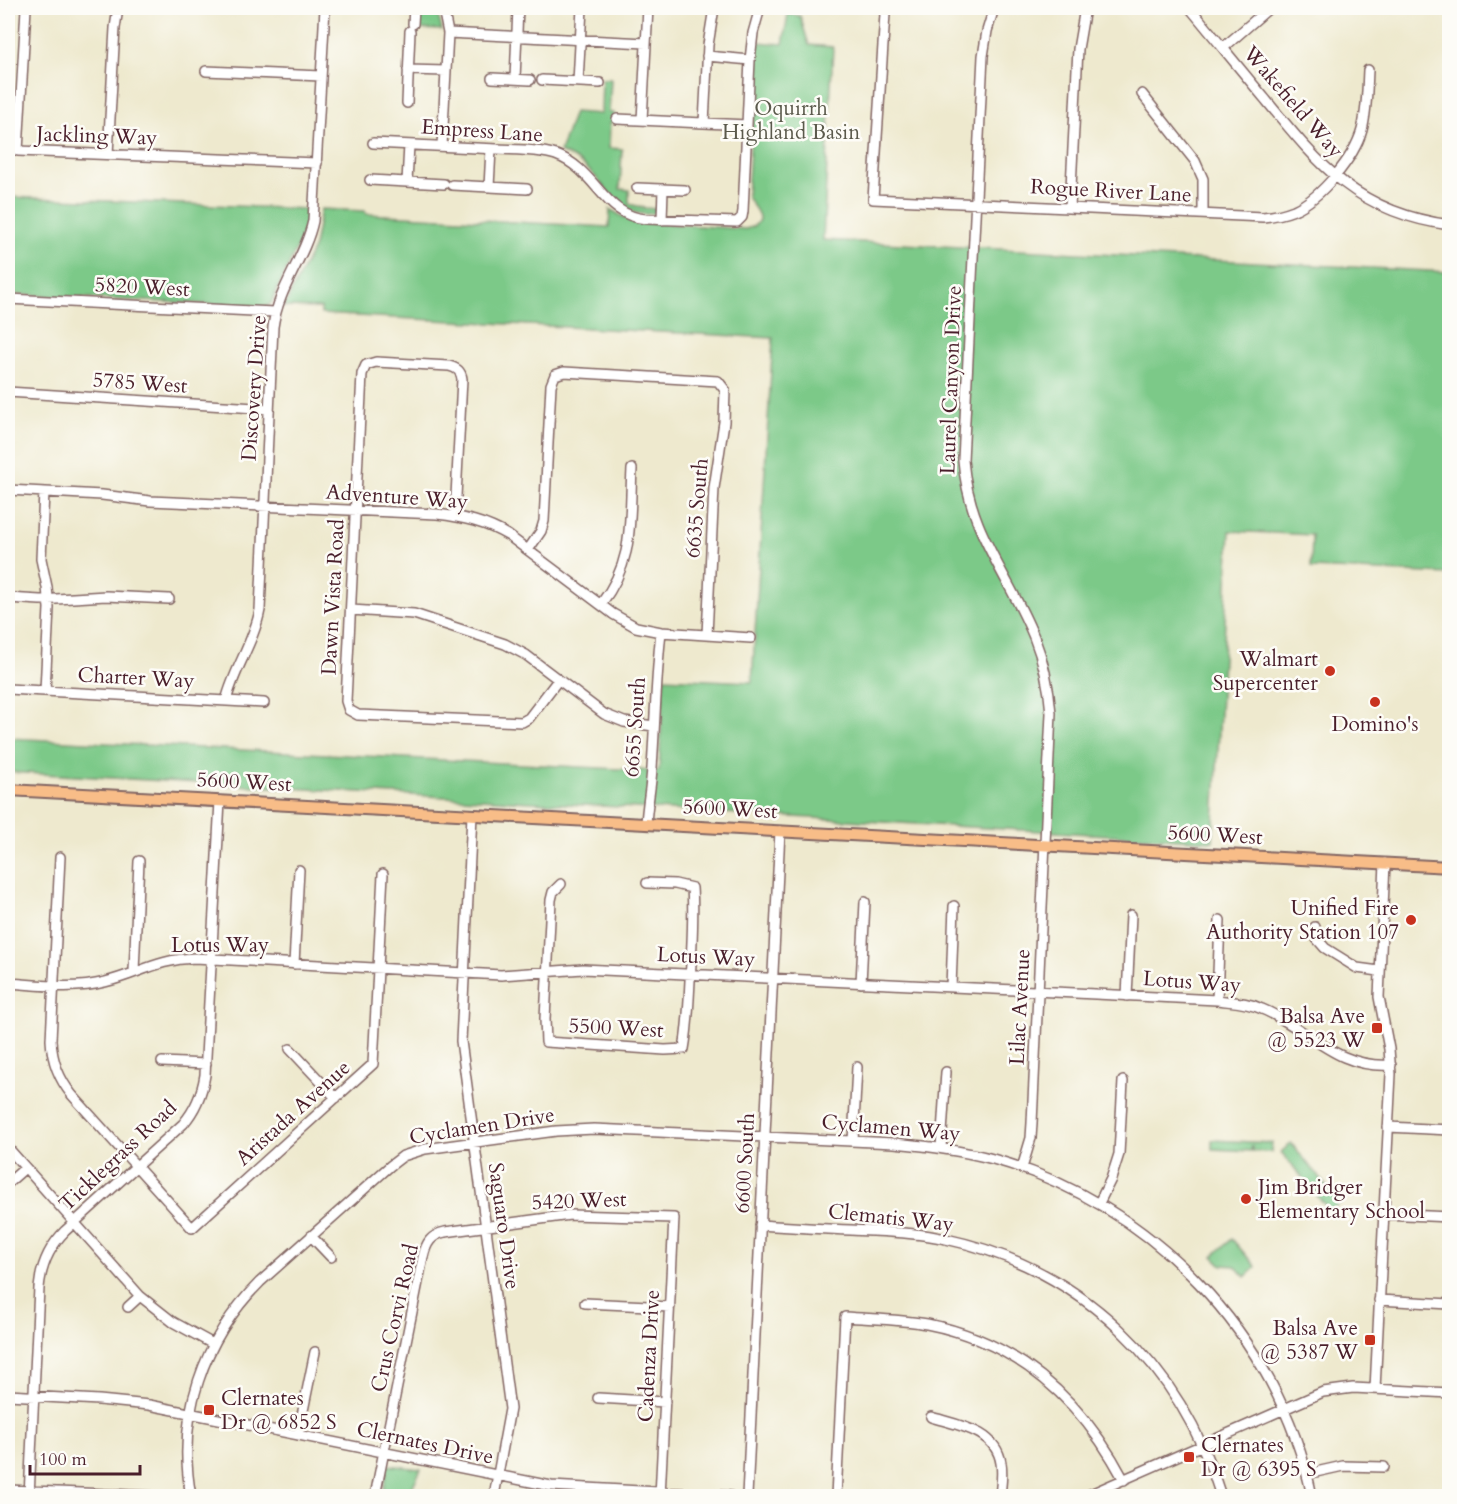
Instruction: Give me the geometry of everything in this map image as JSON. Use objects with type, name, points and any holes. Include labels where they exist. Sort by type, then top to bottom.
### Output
[{"type":"main road","name":"5600 West","points":[[8,790],[1449,867]]},
{"type":"street","name":"Jackling Way","points":[[26,8],[18,151],[317,163]]},
{"type":"street","points":[[108,154],[118,8]]},
{"type":"street","name":"Discovery Drive","points":[[226,701],[229,686],[258,621],[275,312],[310,234],[313,220],[325,8]]},
{"type":"street","points":[[406,103],[414,8]]},
{"type":"street","points":[[442,146],[448,33],[443,8]]},
{"type":"street","points":[[515,79],[519,8]]},
{"type":"street","points":[[578,82],[582,8]]},
{"type":"street","points":[[642,120],[648,8]]},
{"type":"street","points":[[704,123],[707,56],[714,8]]},
{"type":"street","points":[[616,118],[747,125],[753,33],[760,8]]},
{"type":"street","name":"Laurel Canyon Drive","points":[[994,8],[983,56],[963,447],[964,472],[977,523],[1029,626],[1045,672],[1050,700],[1051,727],[1046,846]]},
{"type":"street","points":[[1070,207],[1078,49],[1085,8]]},
{"type":"street","name":"Wakefield Way","points":[[1190,8],[1301,143],[1334,176],[1383,207],[1428,222],[1449,225]]},
{"type":"street","points":[[1222,48],[1269,8]]},
{"type":"street","name":"Rogue River Lane","points":[[885,14],[873,199],[1263,217],[1278,215],[1306,203],[1324,188],[1351,154],[1362,131],[1368,70]]},
{"type":"street","points":[[448,33],[646,43]]},
{"type":"street","points":[[707,56],[750,60]]},
{"type":"street","points":[[408,70],[446,71]]},
{"type":"street","points":[[206,71],[321,76]]},
{"type":"street","points":[[492,78],[530,80]]},
{"type":"street","points":[[542,80],[600,83]]},
{"type":"street","points":[[1142,94],[1195,160],[1203,179],[1203,214]]},
{"type":"street","name":"Empress Lane","points":[[373,143],[541,152],[560,157],[584,172],[619,210],[637,218],[732,223],[742,217],[747,125]]},
{"type":"street","points":[[407,182],[409,145]]},
{"type":"street","points":[[489,187],[491,149]]},
{"type":"street","points":[[370,180],[527,189]]},
{"type":"street","points":[[637,188],[685,190]]},
{"type":"street","points":[[662,220],[663,189]]},
{"type":"street","name":"5820 West","points":[[8,299],[275,312]]},
{"type":"street","name":"Dawn Vista Road","points":[[454,516],[462,379],[459,370],[449,366],[375,362],[368,364],[364,367],[362,374],[346,701],[349,710],[358,715],[522,722],[529,718],[558,680]]},
{"type":"street","name":"6635 South","points":[[528,550],[541,531],[544,521],[551,382],[555,375],[564,372],[713,380],[722,384],[725,390],[724,422],[715,482],[707,635]]},
{"type":"street","name":"5785 West","points":[[8,392],[269,409]]},
{"type":"street","points":[[601,604],[619,576],[627,553],[632,469]]},
{"type":"street","name":"Adventure Way","points":[[8,490],[111,496],[150,501],[454,516],[476,520],[493,527],[528,550],[628,623],[661,632],[751,638]]},
{"type":"street","points":[[44,492],[40,559],[49,599],[45,691]]},
{"type":"street","points":[[8,598],[23,600],[106,596],[169,599]]},
{"type":"street","points":[[351,610],[414,614],[515,649],[609,717],[629,724],[654,726]]},
{"type":"street","name":"6655 South","points":[[646,824],[652,774],[661,632]]},
{"type":"street","name":"Charter Way","points":[[8,689],[264,703]]},
{"type":"street","name":"Ticklegrass Road","points":[[30,1494],[39,1288],[42,1269],[54,1244],[74,1222],[177,1129],[193,1111],[202,1090],[206,1064],[220,801]]},
{"type":"street","name":"Saguaro Drive","points":[[472,814],[461,1041],[510,1401],[510,1421],[494,1497]]},
{"type":"street","name":"6600 South","points":[[747,1497],[780,831]]},
{"type":"street","name":"Lilac Avenue","points":[[1022,1168],[1032,1131],[1046,846]]},
{"type":"street","points":[[60,857],[51,1040],[53,1057],[58,1073],[72,1095],[136,1166]]},
{"type":"street","points":[[134,971],[140,861]]},
{"type":"street","points":[[1375,1389],[1391,1065],[1379,1005],[1385,863]]},
{"type":"street","points":[[294,964],[299,870]]},
{"type":"street","name":"Aristada Avenue","points":[[136,1166],[192,1228],[372,1064],[383,874]]},
{"type":"street","points":[[647,883],[692,888],[690,974]]},
{"type":"street","points":[[547,972],[551,900],[553,892],[561,884]]},
{"type":"street","points":[[861,983],[865,902]]},
{"type":"street","points":[[951,987],[954,906]]},
{"type":"street","points":[[1127,996],[1131,915]]},
{"type":"street","points":[[1217,1000],[1220,920]]},
{"type":"street","points":[[1315,927],[1317,939],[1325,948],[1357,968],[1379,971]]},
{"type":"street","name":"Lotus Way","points":[[8,983],[93,985],[183,958],[501,975],[583,969],[1217,1000],[1246,1004],[1266,1010],[1347,1059],[1369,1065],[1391,1065]]},
{"type":"street","name":"5500 West","points":[[547,972],[544,1019],[546,1042],[665,1050],[684,1049],[690,974]]},
{"type":"street","points":[[290,1049],[336,1098]]},
{"type":"street","points":[[162,1062],[206,1064]]},
{"type":"street","points":[[854,1141],[857,1067]]},
{"type":"street","points":[[941,1148],[946,1072]]},
{"type":"street","points":[[1099,1203],[1111,1179],[1119,1154],[1123,1081]]},
{"type":"street","points":[[1388,1127],[1449,1130]]},
{"type":"street","name":"Cyclamen Drive","points":[[191,1497],[187,1452],[190,1413],[201,1370],[230,1316],[251,1291],[403,1156],[425,1149],[556,1131],[594,1129],[765,1137]]},
{"type":"street","name":"Cyclamen Way","points":[[765,1137],[941,1148],[979,1155],[1022,1168],[1061,1184],[1128,1221],[1161,1246],[1207,1291],[1248,1344],[1283,1408],[1298,1444],[1312,1497]]},
{"type":"street","points":[[8,1148],[140,1296],[172,1322],[213,1344]]},
{"type":"street","points":[[8,1183],[25,1168]]},
{"type":"street","points":[[1384,1214],[1449,1217]]},
{"type":"street","name":"5420 West","points":[[486,1226],[570,1215],[674,1218]]},
{"type":"street","name":"Cadenza Drive","points":[[660,1495],[674,1218]]},
{"type":"street","name":"Clematis Way","points":[[760,1225],[900,1232],[946,1239],[1005,1256],[1038,1271],[1084,1299],[1119,1328],[1155,1367],[1177,1398],[1203,1444],[1221,1497]]},
{"type":"street","name":"Crus Corvi Road","points":[[375,1497],[427,1243],[439,1233],[486,1226]]},
{"type":"street","points":[[311,1236],[331,1257]]},
{"type":"street","points":[[128,1307],[140,1296]]},
{"type":"street","points":[[1379,1300],[1449,1304]]},
{"type":"street","points":[[585,1303],[670,1307]]},
{"type":"street","points":[[836,1497],[845,1317],[904,1321],[936,1326],[968,1335],[1012,1356],[1054,1387],[1079,1411],[1102,1441],[1124,1480]]},
{"type":"street","points":[[298,1435],[315,1353]]},
{"type":"street","points":[[1086,1497],[1315,1394],[1346,1388],[1449,1393]]},
{"type":"street","name":"Clernates Drive","points":[[8,1395],[116,1401],[190,1413],[560,1488],[730,1497]]},
{"type":"street","points":[[598,1398],[665,1402]]},
{"type":"street","points":[[931,1417],[973,1430],[989,1440],[997,1451],[1001,1463],[1000,1497]]},
{"type":"street","points":[[1307,1474],[1343,1466],[1384,1467]]},
{"type":"street","points":[[8,1490],[30,1494],[154,1497]]},
{"type":"green space","points":[[418,8],[436,8],[442,30],[417,29]]},
{"type":"green space","name":"Oquirrh Highland Basin","points":[[788,14],[800,16],[809,45],[833,47],[823,240],[1449,272],[1449,574],[1311,568],[1312,535],[1230,531],[1213,841],[8,772],[8,738],[659,771],[664,678],[752,682],[773,338],[321,314],[321,308],[284,307],[314,246],[321,209],[365,211],[366,214],[609,227],[610,209],[623,217],[639,222],[746,229],[754,226],[759,218],[747,196],[757,42],[783,44]]},
{"type":"green space","points":[[602,79],[611,79],[609,113],[614,113],[614,122],[610,122],[609,148],[622,149],[620,189],[629,190],[629,204],[658,209],[654,213],[643,214],[625,208],[584,165],[560,152],[574,112],[601,114]]},
{"type":"green space","points":[[8,197],[308,209],[298,245],[272,302],[262,307],[8,294]]},
{"type":"green space","points":[[1212,1140],[1272,1143],[1271,1152],[1252,1151],[1252,1145],[1251,1151],[1212,1149]]},
{"type":"green space","points":[[1291,1143],[1340,1203],[1330,1211],[1281,1152]]},
{"type":"green space","points":[[1232,1239],[1256,1267],[1245,1277],[1235,1266],[1222,1265],[1213,1256]]},
{"type":"green space","points":[[388,1465],[421,1469],[408,1496],[382,1496]]},
{"type":"place","name":"Walmart Supercenter","points":[[1330,671]]},
{"type":"place","name":"Domino's","points":[[1375,702]]},
{"type":"place","name":"Unified Fire Authority Station 107","points":[[1411,920]]},
{"type":"place","name":"Balsa Ave @ 5523 W","points":[[1377,1028]]},
{"type":"place","name":"Jim Bridger Elementary School","points":[[1246,1199]]},
{"type":"place","name":"Balsa Ave @ 5387 W","points":[[1370,1340]]},
{"type":"place","name":"Clernates Dr @ 6852 S","points":[[209,1410]]},
{"type":"place","name":"Clernates Dr @ 6395 S","points":[[1189,1457]]}]
